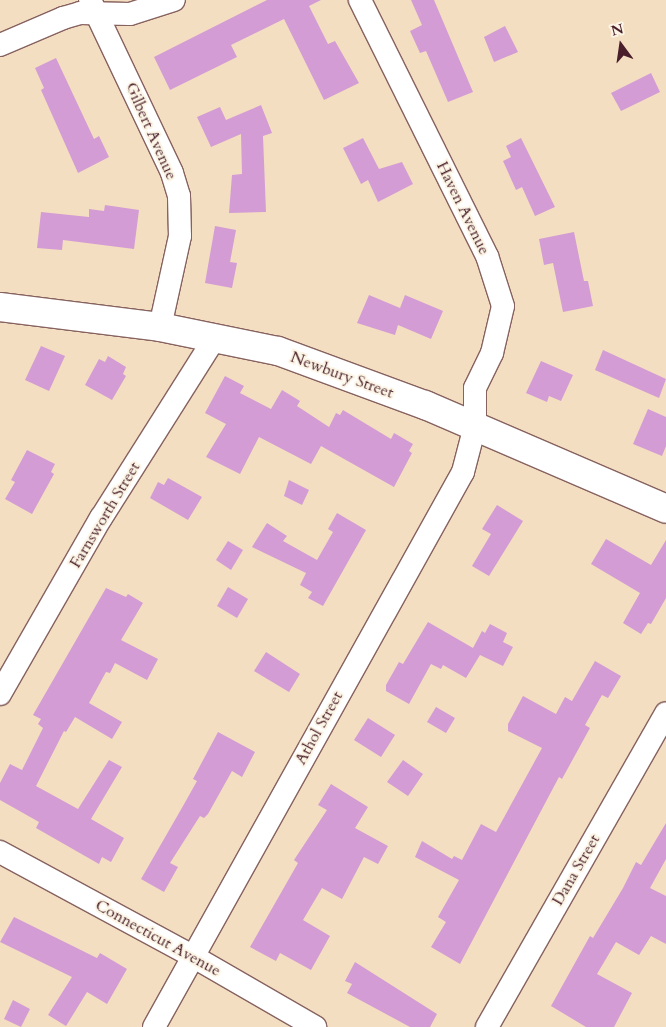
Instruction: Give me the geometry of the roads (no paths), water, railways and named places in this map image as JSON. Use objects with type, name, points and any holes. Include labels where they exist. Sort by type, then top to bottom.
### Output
[{"type":"street","points":[[0,45],[45,23],[80,14],[93,6],[130,14],[174,0]]},
{"type":"street","name":"Haven Avenue","points":[[360,0],[487,256],[503,306],[492,353],[475,388],[475,426]]},
{"type":"street","name":"Gilbert Avenue","points":[[93,6],[172,173],[179,196],[180,236],[160,327]]},
{"type":"street","name":"Newbury Street","points":[[0,307],[160,327],[278,351],[425,405],[666,509]]},
{"type":"street","name":"Farnsworth Street","points":[[0,694],[101,518],[215,338]]},
{"type":"street","name":"Athol Street","points":[[154,1027],[308,747],[463,472],[475,426]]},
{"type":"street","name":"Dana Street","points":[[487,1027],[666,713]]},
{"type":"street","name":"Connecticut Avenue","points":[[0,852],[194,957],[315,1027]]}]
